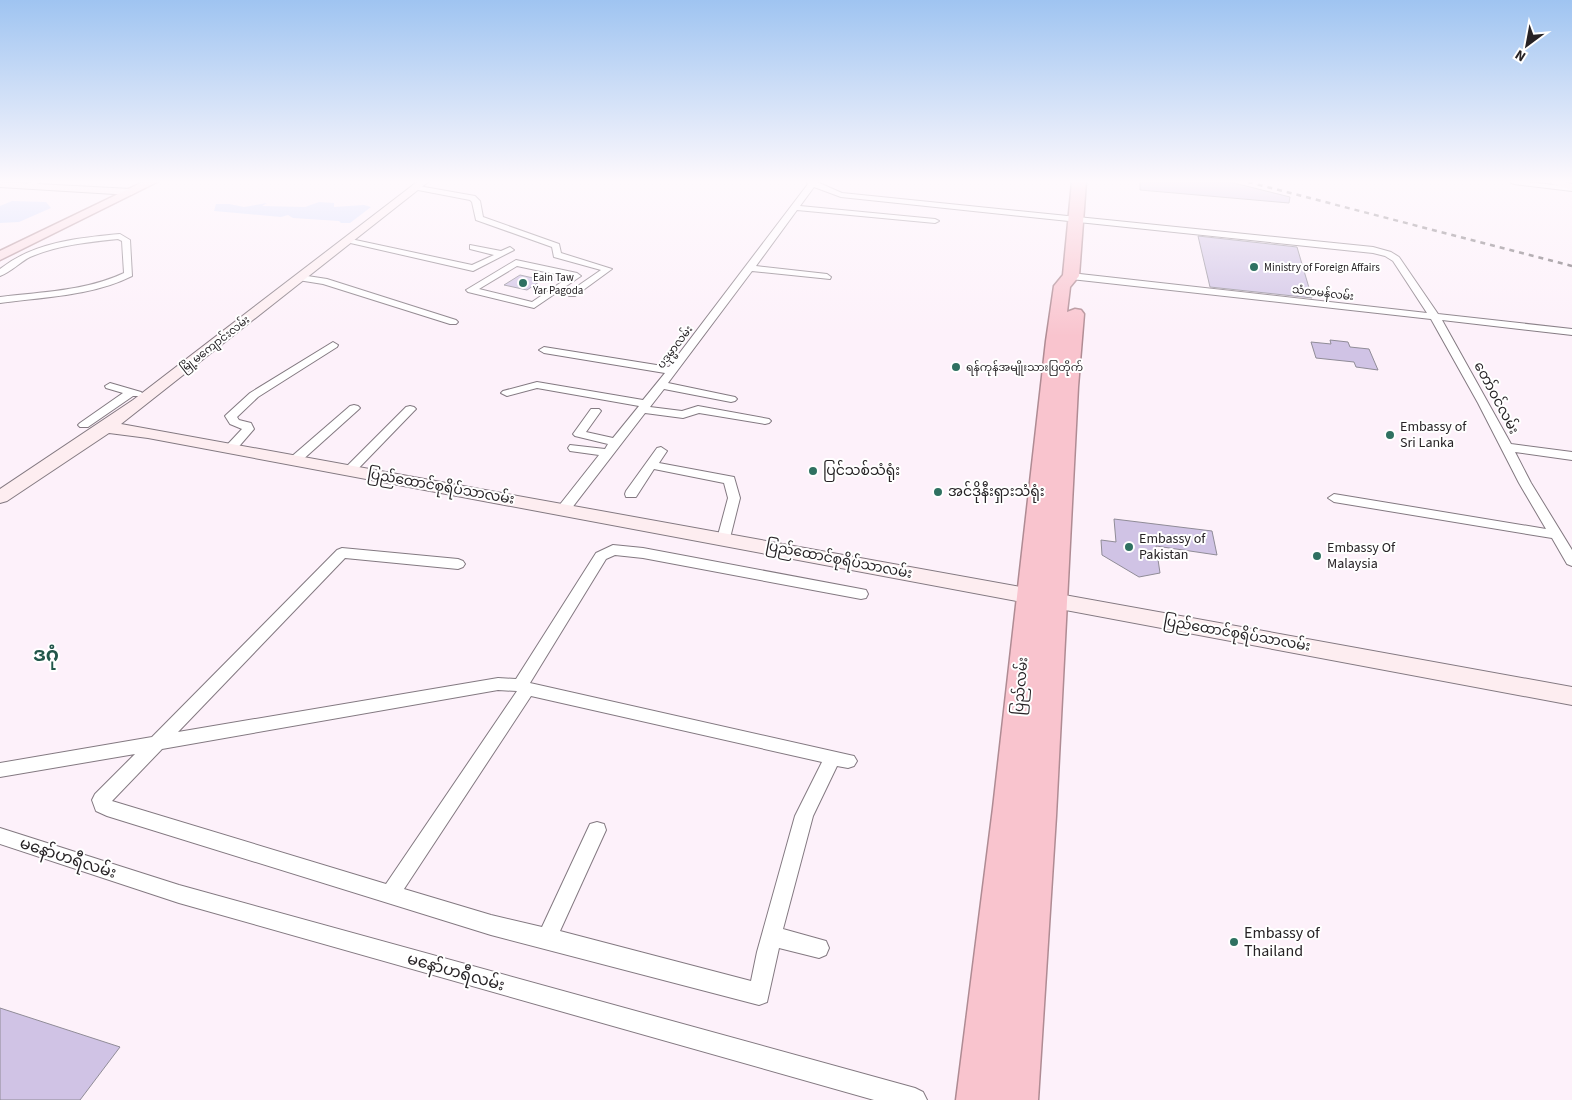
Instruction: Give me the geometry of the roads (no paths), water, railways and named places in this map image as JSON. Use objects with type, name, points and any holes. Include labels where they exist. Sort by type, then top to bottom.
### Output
[{"type":"highway","name":"ပြည်လမ်း","points":[[977,1100],[1010,808],[1042,598],[1068,387],[1078,287],[1071,276],[1076,233]]},
{"type":"highway","name":"ပြည်လမ်း","points":[[1017,1100],[1042,598]]},
{"type":"main road","points":[[0,248],[30,233]]},
{"type":"main road","points":[[0,256],[47,233]]},
{"type":"street","name":"မြို့မကျောင်းလမ်း","points":[[0,497],[106,428],[139,398],[301,278],[357,233]]},
{"type":"street","points":[[521,233],[556,246],[557,255],[608,269],[572,294]]},
{"type":"street","name":"ပဒုမ္မာလမ်း","points":[[563,510],[662,385],[776,233]]},
{"type":"street","name":"တော်ဝင်လမ်း","points":[[1209,233],[1373,250],[1388,254],[1396,259],[1434,317],[1572,561]]},
{"type":"street","points":[[0,273],[25,257],[61,245],[120,236],[126,240],[129,274],[122,279],[97,286],[0,300]]},
{"type":"street","points":[[380,246],[396,239]]},
{"type":"street","points":[[349,240],[473,268],[510,250]]},
{"type":"street","points":[[473,248],[500,254]]},
{"type":"street","points":[[516,263],[577,276],[534,304],[471,290],[516,263]]},
{"type":"street","points":[[750,268],[827,277]]},
{"type":"street","name":"သံတမန်လမ်း","points":[[1071,276],[1572,332]]},
{"type":"street","points":[[301,278],[324,281],[453,322]]},
{"type":"street","points":[[230,448],[248,429],[247,425],[234,422],[231,416],[254,395],[333,345]]},
{"type":"street","points":[[544,350],[672,372]]},
{"type":"street","points":[[507,393],[538,385],[683,415],[698,409],[765,421]]},
{"type":"street","points":[[662,385],[731,399]]},
{"type":"street","points":[[110,386],[139,398]]},
{"type":"street","points":[[84,425],[139,398]]},
{"type":"street","points":[[75,448],[106,438],[148,433],[141,423],[139,398]]},
{"type":"street","points":[[295,460],[354,408]]},
{"type":"street","points":[[350,470],[410,408]]},
{"type":"street","points":[[595,411],[578,434],[616,442]]},
{"type":"street","name":"ပြည်ထောင်စုရိပ်သာလမ်း","points":[[106,428],[148,433],[1572,696]]},
{"type":"street","points":[[1506,447],[1572,456]]},
{"type":"street","points":[[574,448],[608,453]]},
{"type":"street","points":[[631,494],[661,450]]},
{"type":"street","points":[[651,465],[730,480],[734,498],[724,539]]},
{"type":"street","points":[[1334,498],[1557,535]]},
{"type":"street","points":[[390,894],[524,687],[601,556],[614,550],[643,553],[861,594]]},
{"type":"street","points":[[0,770],[155,743],[498,684],[524,687],[840,759],[804,816],[758,994],[491,925],[102,805],[101,800],[155,743],[342,553],[458,564]]},
{"type":"street","points":[[547,938],[597,830]]},
{"type":"street","name":"မနော်ဟရီလမ်း","points":[[0,836],[179,894],[915,1100]]},
{"type":"street","points":[[772,936],[818,948]]},
{"type":"railway","points":[[1446,233],[1572,266]]},
{"type":"place","name":"Ministry of Foreign Affairs","points":[[1254,267]]},
{"type":"place","name":"Eain Taw Yar Pagoda","points":[[523,283]]},
{"type":"place","name":"ရန်ကုန်အမျိုးသားပြတိုက်","points":[[956,367]]},
{"type":"place","name":"Embassy of Sri Lanka","points":[[1390,435]]},
{"type":"place","name":"ပြင်သစ်သံရုံး","points":[[813,471]]},
{"type":"place","name":"အင်ဒိုနီးရှားသံရုံး","points":[[938,492]]},
{"type":"place","name":"Embassy of Pakistan","points":[[1129,547]]},
{"type":"place","name":"Embassy Of Malaysia","points":[[1317,556]]},
{"type":"place","name":"Embassy of Thailand","points":[[1234,942]]},
{"type":"district","name":"ဒဂုံ","points":[[46,655]]}]
